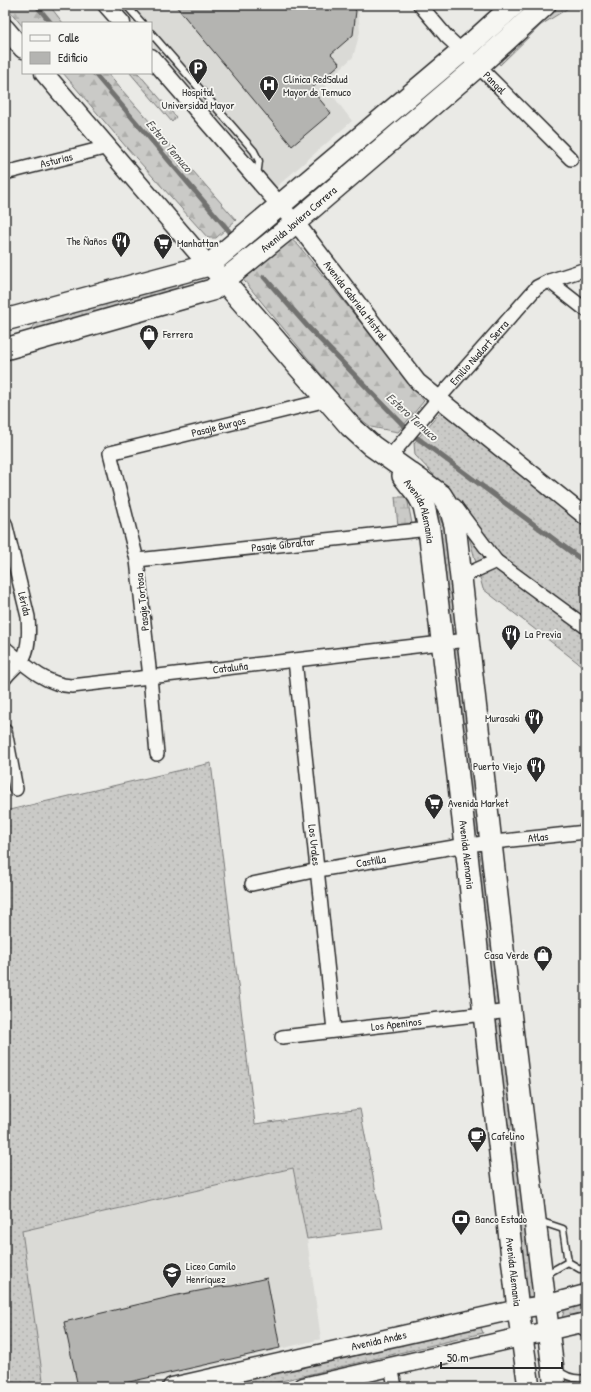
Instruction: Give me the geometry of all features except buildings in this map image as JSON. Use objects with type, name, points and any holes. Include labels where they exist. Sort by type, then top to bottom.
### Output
[{"type":"main road","name":"Avenida Javiera Carrera","points":[[5,320],[209,265],[463,51],[514,5]]},
{"type":"main road","name":"Avenida Javiera Carrera","points":[[5,349],[212,290],[294,223],[478,66],[545,5]]},
{"type":"main road","points":[[5,28],[22,48]]},
{"type":"main road","points":[[45,74],[350,426],[372,446],[394,452]]},
{"type":"main road","name":"Avenida Alemania","points":[[394,452],[441,495],[451,511],[455,525],[510,1011],[555,1387]]},
{"type":"main road","name":"Avenida Alemania","points":[[394,452],[424,506],[429,529],[518,1309],[529,1387]]},
{"type":"main road","name":"Avenida Andes","points":[[172,1387],[518,1309],[545,1305],[586,1294]]},
{"type":"main road","points":[[303,1387],[578,1323]]},
{"type":"street","points":[[106,5],[121,22]]},
{"type":"street","name":"Pangal","points":[[420,5],[447,37],[463,51],[571,159]]},
{"type":"street","name":"Avenida Gabriela Mistral","points":[[152,58],[190,90],[208,110],[257,179],[280,205],[412,374],[428,390],[434,404],[586,517]]},
{"type":"street","name":"Asturias","points":[[5,174],[108,147]]},
{"type":"street","name":"Emilio Nualart Serra","points":[[394,452],[434,404],[537,287],[549,281],[586,269]]},
{"type":"street","points":[[549,281],[586,310]]},
{"type":"street","name":"Pasaje Burgos","points":[[110,453],[327,400]]},
{"type":"street","name":"Pasaje Tortosa","points":[[110,453],[137,560],[157,754]]},
{"type":"street","points":[[441,495],[453,504],[496,561],[586,627]]},
{"type":"street","name":"Lérida","points":[[5,523],[28,617],[29,627],[27,645],[21,662],[10,671],[5,678]]},
{"type":"street","name":"Pasaje Gibraltar","points":[[137,560],[429,529]]},
{"type":"street","points":[[461,577],[496,561]]},
{"type":"street","name":"Cataluña","points":[[5,648],[46,680],[63,686],[72,686],[467,640]]},
{"type":"street","name":"Los Urales","points":[[295,660],[334,1030]]},
{"type":"street","points":[[5,734],[16,789]]},
{"type":"street","name":"Atlas","points":[[491,842],[586,832]]},
{"type":"street","name":"Castilla","points":[[252,884],[318,870],[466,844],[491,842]]},
{"type":"street","name":"Los Apeninos","points":[[282,1037],[510,1011]]},
{"type":"street","points":[[391,1366],[395,1387]]},
{"type":"lane","points":[[126,5],[141,22]]},
{"type":"lane","points":[[152,35],[190,90]]},
{"type":"lane","points":[[535,1219],[563,1229],[568,1262]]},
{"type":"lane","points":[[542,1277],[568,1262]]},
{"type":"lane","points":[[568,1262],[580,1269],[586,1268]]},
{"type":"lane","points":[[578,1323],[586,1334]]},
{"type":"lane","points":[[552,1360],[555,1366],[565,1375],[575,1378],[586,1378]]},
{"type":"shaded area","name":"Clínica RedSalud Mayor de Temuco","points":[[118,5],[354,5],[358,10],[360,32],[353,57],[324,84],[352,121],[274,189],[152,45],[152,22],[132,22]]},
{"type":"shaded area","name":"Liceo Camilo Henríquez","points":[[293,1168],[307,1239],[321,1339],[123,1387],[44,1387],[22,1231]]},
{"type":"green space","points":[[5,5],[49,5],[62,22],[22,22],[22,26]]},
{"type":"green space","points":[[556,5],[573,5],[541,25],[500,65],[496,59]]},
{"type":"green space","points":[[64,74],[108,74],[236,220],[216,238],[208,238],[127,148]]},
{"type":"green space","points":[[131,74],[139,74],[176,117],[172,122]]},
{"type":"green space","points":[[445,76],[449,81],[317,193],[313,188]]},
{"type":"green space","points":[[290,238],[299,246],[424,401],[398,432],[371,427],[353,413],[241,277]]},
{"type":"green space","points":[[180,282],[187,290],[28,334],[38,320]]},
{"type":"green space","points":[[443,409],[586,527],[586,669],[483,589],[460,503],[415,455],[414,443]]},
{"type":"green space","points":[[395,497],[407,497],[412,524],[398,526]]},
{"type":"green space","points":[[436,509],[446,532],[459,634],[447,635],[436,533]]},
{"type":"green space","points":[[447,650],[458,650],[533,1296],[524,1298]]},
{"type":"green space","points":[[211,763],[255,1124],[360,1109],[383,1229],[307,1239],[293,1168],[22,1231],[44,1387],[5,1387],[5,811]]},
{"type":"green space","points":[[586,1303],[586,1312],[562,1318],[565,1308]]},
{"type":"green space","points":[[480,1325],[483,1333],[256,1387],[216,1387]]},
{"type":"waterway","name":"Estero Temuco","points":[[36,5],[50,22]]},
{"type":"waterway","name":"Estero Temuco","points":[[95,74],[229,231]]},
{"type":"waterway","name":"Estero Temuco","points":[[264,277],[308,327],[412,434],[586,563]]},
{"type":"place","name":"Hospital Universidad Mayor","points":[[198,85]]},
{"type":"place","name":"Clínica RedSalud Mayor de Temuco","points":[[269,102]]},
{"type":"place","name":"The Ñaños","points":[[121,258]]},
{"type":"place","name":"Manhattan","points":[[163,260]]},
{"type":"place","name":"Ferrera","points":[[149,351]]},
{"type":"place","name":"La Previa","points":[[511,651]]},
{"type":"place","name":"Murasaki","points":[[534,735]]},
{"type":"place","name":"Puerto Viejo","points":[[536,783]]},
{"type":"place","name":"Avenida Market","points":[[434,820]]},
{"type":"place","name":"Casa Verde","points":[[543,972]]},
{"type":"place","name":"Cafelino","points":[[477,1153]]},
{"type":"place","name":"Banco Estado","points":[[461,1236]]},
{"type":"place","name":"Liceo Camilo Henríquez","points":[[172,1289]]}]
